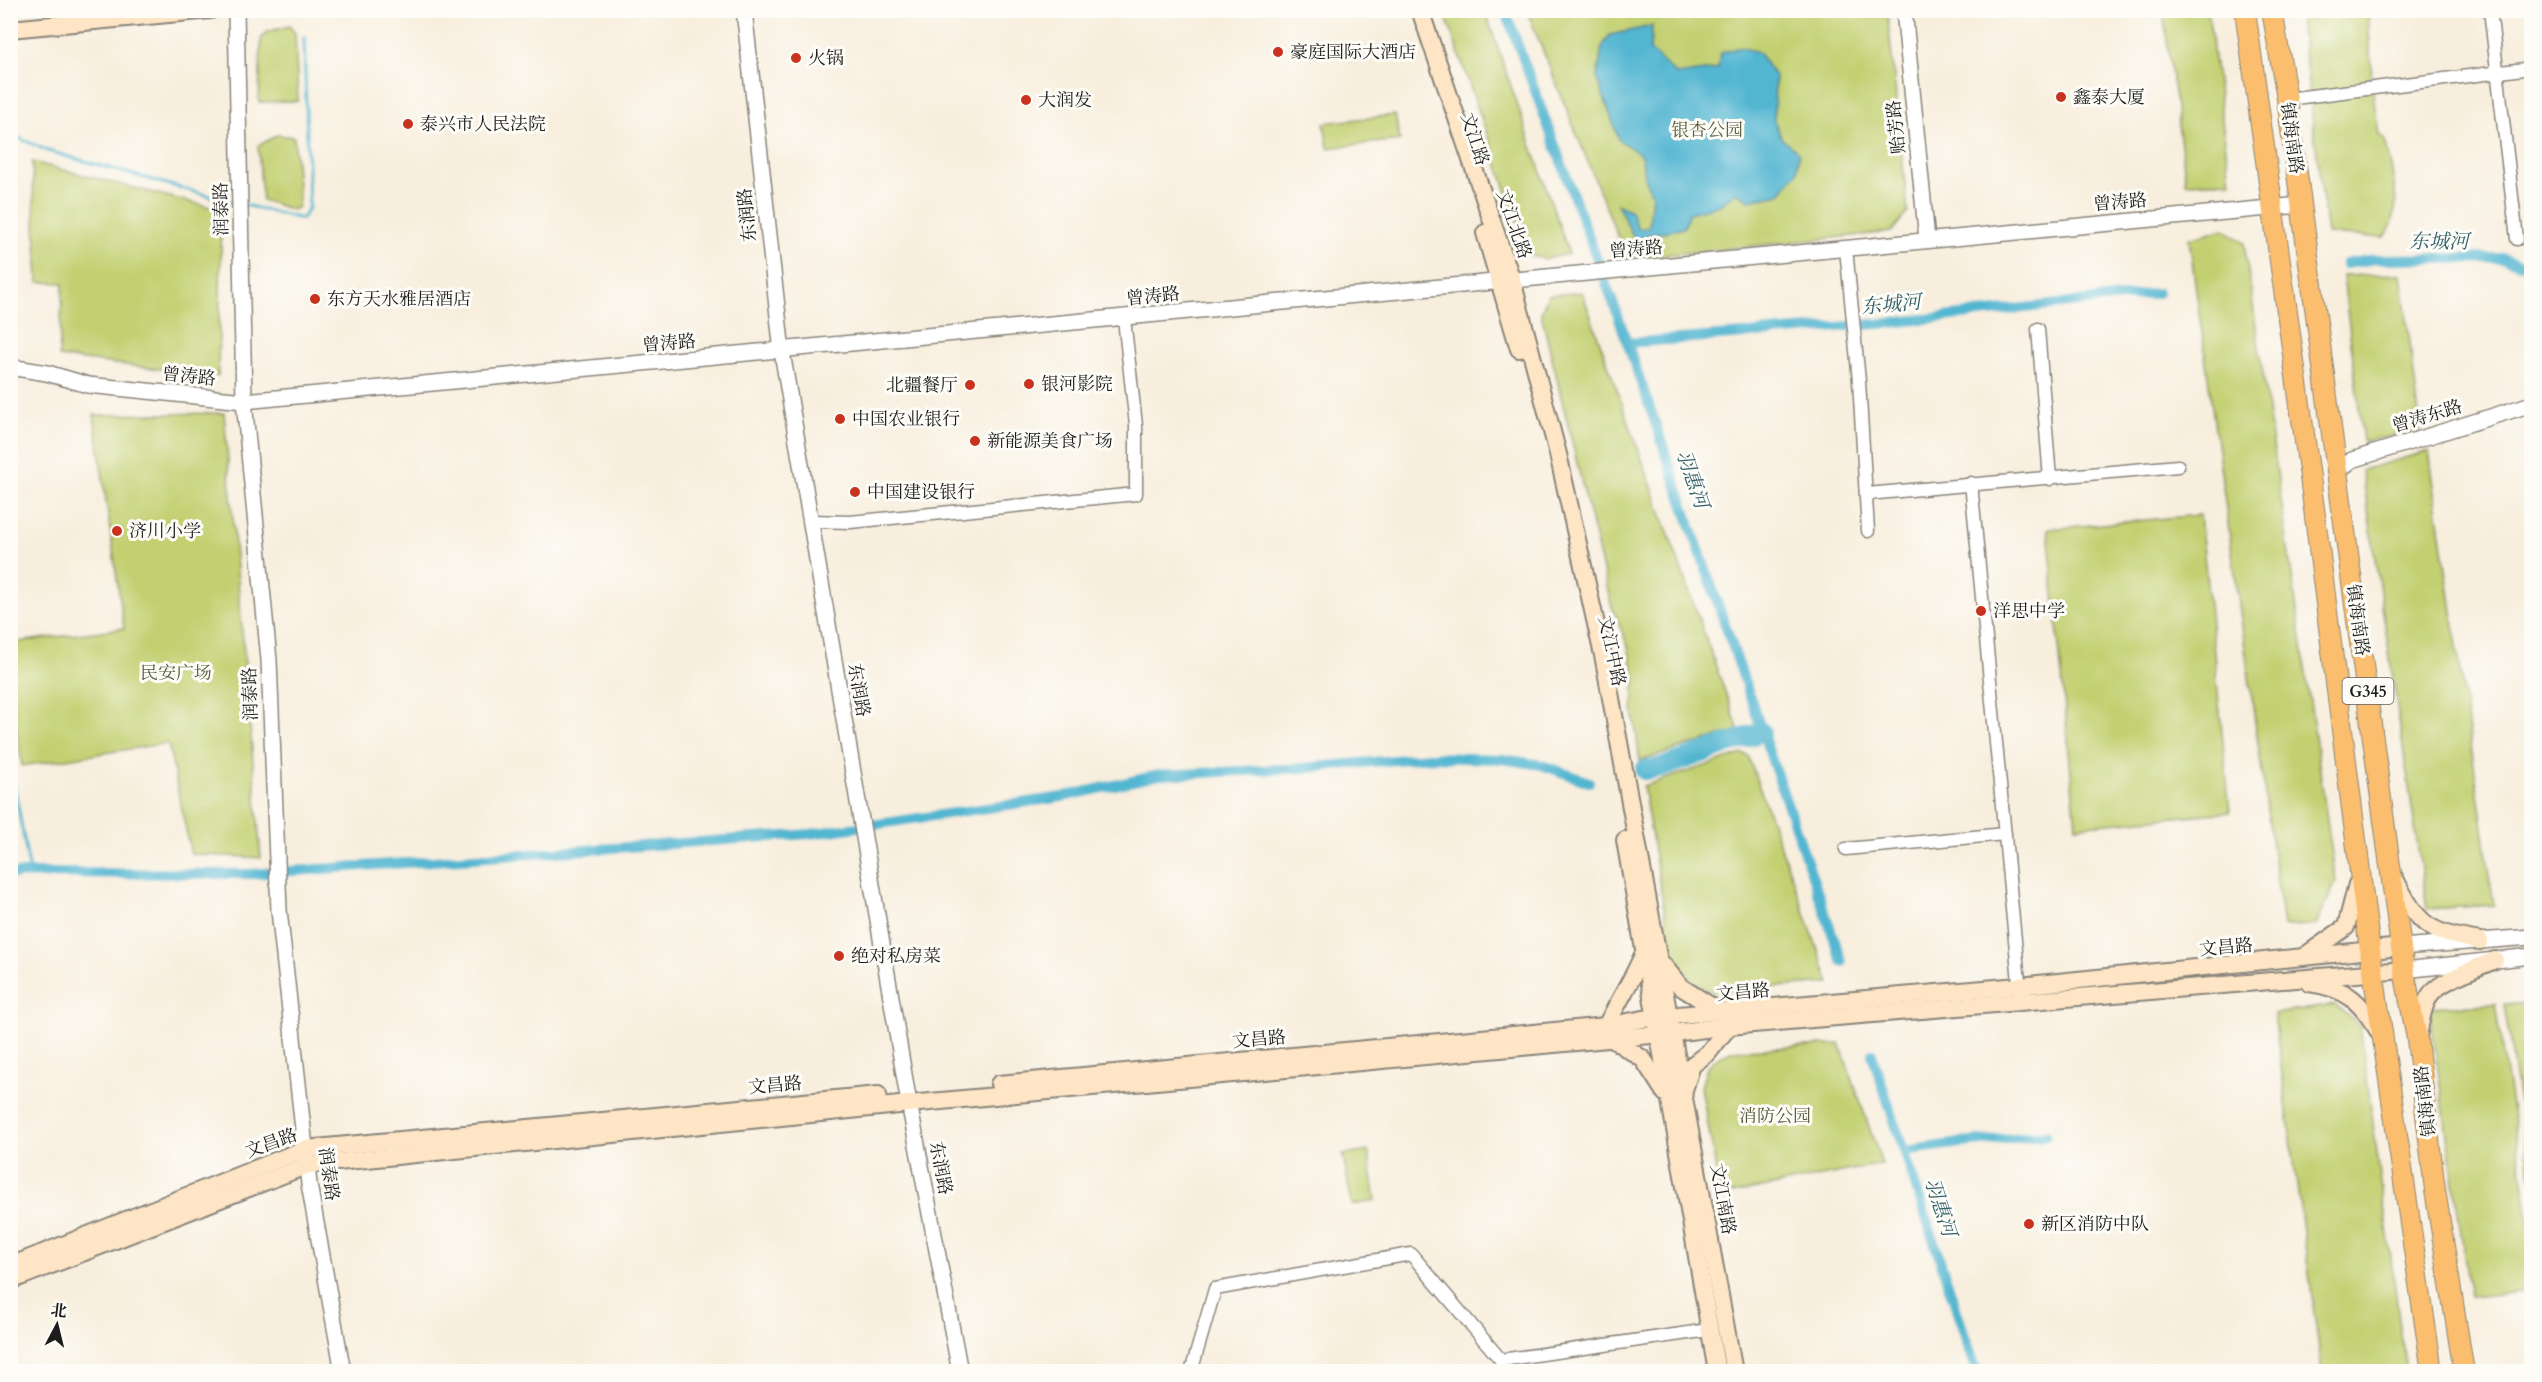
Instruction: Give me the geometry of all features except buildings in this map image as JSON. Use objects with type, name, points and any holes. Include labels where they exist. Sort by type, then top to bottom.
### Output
[{"type":"highway","name":"镇海南路","points":[[2245,10],[2310,477],[2370,951],[2386,1043],[2432,1371]]},
{"type":"highway","name":"镇海南路","points":[[2272,10],[2287,99],[2404,970],[2417,1039],[2435,1190],[2464,1371]]},
{"type":"main road","points":[[10,29],[211,10]]},
{"type":"main road","name":"文江路","points":[[1410,10],[1478,210],[1506,281]]},
{"type":"main road","name":"文江北路","points":[[1420,10],[1506,281]]},
{"type":"main road","name":"文江中路","points":[[1506,281],[1548,448],[1597,671],[1665,1034]]},
{"type":"main road","points":[[2298,960],[2323,946],[2346,927],[2357,894],[2359,862]]},
{"type":"main road","points":[[2391,871],[2411,909],[2423,924],[2454,937],[2480,941]]},
{"type":"main road","name":"文昌路","points":[[2021,994],[2401,947]]},
{"type":"main road","points":[[1650,956],[1681,987],[1725,1019],[1708,1053],[1692,1065],[1676,1095],[1643,1059],[1609,1033],[1620,998],[1650,956]]},
{"type":"main road","points":[[2417,1039],[2425,1005],[2431,992],[2464,973],[2495,960]]},
{"type":"main road","name":"文昌路","points":[[1609,1033],[1662,1017],[1725,1019],[2021,994],[2404,970]]},
{"type":"main road","points":[[2281,979],[2326,985],[2350,995],[2365,1009],[2386,1043]]},
{"type":"main road","name":"文昌路","points":[[10,1266],[307,1157],[1609,1033],[1665,1034],[1725,1019]]},
{"type":"main road","name":"文江南路","points":[[1665,1034],[1734,1371]]},
{"type":"main road","name":"文江南路","points":[[1676,1095],[1709,1330],[1717,1371]]},
{"type":"main road","name":"文昌路","points":[[10,1281],[307,1157]]},
{"type":"street","name":"润泰路","points":[[236,10],[244,401],[269,660],[279,910],[309,1184],[343,1371]]},
{"type":"street","name":"东润路","points":[[744,10],[782,352],[908,1098],[960,1371]]},
{"type":"street","name":"贻芳路","points":[[1904,10],[1927,240]]},
{"type":"street","points":[[2490,10],[2517,239]]},
{"type":"street","points":[[2287,99],[2532,68]]},
{"type":"street","name":"曾涛路","points":[[10,367],[47,373],[88,385],[244,401],[782,352],[2301,205]]},
{"type":"street","points":[[1846,249],[1859,381],[1868,531]]},
{"type":"street","points":[[810,521],[850,522],[1136,494],[1136,425],[1124,319]]},
{"type":"street","points":[[2038,329],[2050,479]]},
{"type":"street","name":"曾涛东路","points":[[2337,472],[2352,460],[2532,404]]},
{"type":"street","points":[[1867,494],[2178,466]]},
{"type":"street","points":[[1971,483],[2021,994]]},
{"type":"street","points":[[1846,849],[2005,834]]},
{"type":"street","name":"文昌路","points":[[2401,947],[2532,937]]},
{"type":"street","name":"文昌路","points":[[2404,970],[2532,957]]},
{"type":"street","points":[[1191,1371],[1215,1289],[1411,1254],[1499,1366],[1709,1330]]},
{"type":"green space","points":[[1444,11],[1485,11],[1569,254],[1545,259],[1529,255]]},
{"type":"green space","name":"银杏公园","points":[[1527,11],[1887,11],[1908,212],[1891,232],[1627,259]]},
{"type":"green space","points":[[2163,11],[2208,11],[2230,181],[2186,183]]},
{"type":"green space","points":[[2299,11],[2368,11],[2372,86],[2379,135],[2385,139],[2396,203],[2391,227],[2384,238],[2327,234]]},
{"type":"green space","points":[[289,26],[295,33],[298,101],[259,102],[261,39],[267,32]]},
{"type":"green space","points":[[1395,115],[1400,140],[1328,148],[1324,123]]},
{"type":"green space","points":[[277,135],[294,137],[299,200],[298,207],[293,210],[262,200],[258,146]]},
{"type":"green space","points":[[32,162],[222,210],[218,376],[59,357],[63,283],[38,282]]},
{"type":"green space","points":[[2224,229],[2244,243],[2336,882],[2316,925],[2283,926],[2189,238]]},
{"type":"green space","points":[[2401,274],[2421,430],[2363,442],[2343,276]]},
{"type":"green space","points":[[1582,292],[1738,728],[1736,731],[1640,761],[1633,709],[1635,678],[1628,646],[1611,604],[1541,313],[1548,295]]},
{"type":"green space","name":"民安广场","points":[[224,413],[261,858],[191,854],[168,743],[22,766],[11,686],[11,643],[124,628],[94,415]]},
{"type":"green space","points":[[2429,451],[2494,905],[2427,909],[2362,470]]},
{"type":"green space","points":[[2200,515],[2230,812],[2076,826],[2048,529]]},
{"type":"green space","points":[[1742,754],[1748,756],[1830,983],[1712,992],[1690,981],[1670,944],[1643,786]]},
{"type":"green space","points":[[2532,1003],[2531,1178],[2504,1005]]},
{"type":"green space","points":[[2495,1004],[2531,1231],[2531,1291],[2470,1297],[2429,1007]]},
{"type":"green space","points":[[2335,1005],[2360,1026],[2406,1371],[2322,1371],[2274,1014]]},
{"type":"green space","name":"消防公园","points":[[1840,1044],[1882,1164],[1721,1196],[1701,1087],[1707,1068],[1715,1059],[1731,1051]]},
{"type":"green space","points":[[1368,1151],[1376,1201],[1352,1205],[1343,1155]]},
{"type":"water","points":[[1652,26],[1650,50],[1677,75],[1718,69],[1720,53],[1740,47],[1758,52],[1775,76],[1774,120],[1782,139],[1799,152],[1797,172],[1780,194],[1749,200],[1736,192],[1720,205],[1689,213],[1684,228],[1646,235],[1636,242],[1617,204],[1631,211],[1638,229],[1649,227],[1652,194],[1645,180],[1641,155],[1619,140],[1597,78],[1602,47],[1610,35]]},
{"type":"waterway","name":"羽惠河","points":[[1505,10],[1618,316],[1842,962]]},
{"type":"waterway","points":[[245,205],[302,219],[309,207],[304,37]]},
{"type":"waterway","points":[[10,134],[48,151],[235,203]]},
{"type":"waterway","name":"东城河","points":[[2346,264],[2375,259],[2503,258],[2519,264],[2532,263]]},
{"type":"waterway","name":"东城河","points":[[1627,343],[1890,323],[2158,293]]},
{"type":"waterway","points":[[1645,770],[1663,767],[1761,732]]},
{"type":"waterway","points":[[10,875],[24,873],[251,874],[810,834],[1062,797],[1159,775],[1304,768],[1430,757],[1502,759],[1542,765],[1589,782]]},
{"type":"waterway","points":[[10,762],[30,873]]},
{"type":"waterway","name":"羽惠河","points":[[1872,1054],[1977,1372]]},
{"type":"waterway","points":[[1904,1151],[2046,1135]]},
{"type":"place","name":"豪庭国际大酒店","points":[[1278,52]]},
{"type":"place","name":"火锅","points":[[796,58]]},
{"type":"place","name":"鑫泰大厦","points":[[2061,97]]},
{"type":"place","name":"大润发","points":[[1026,100]]},
{"type":"place","name":"泰兴市人民法院","points":[[408,124]]},
{"type":"place","name":"东方天水雅居酒店","points":[[315,299]]},
{"type":"place","name":"银河影院","points":[[1029,384]]},
{"type":"place","name":"北疆餐厅","points":[[970,385]]},
{"type":"place","name":"中国农业银行","points":[[840,419]]},
{"type":"place","name":"新能源美食广场","points":[[975,441]]},
{"type":"place","name":"中国建设银行","points":[[855,492]]},
{"type":"place","name":"济川小学","points":[[117,531]]},
{"type":"place","name":"洋思中学","points":[[1981,611]]},
{"type":"place","name":"绝对私房菜","points":[[839,956]]},
{"type":"place","name":"新区消防中队","points":[[2029,1224]]}]
